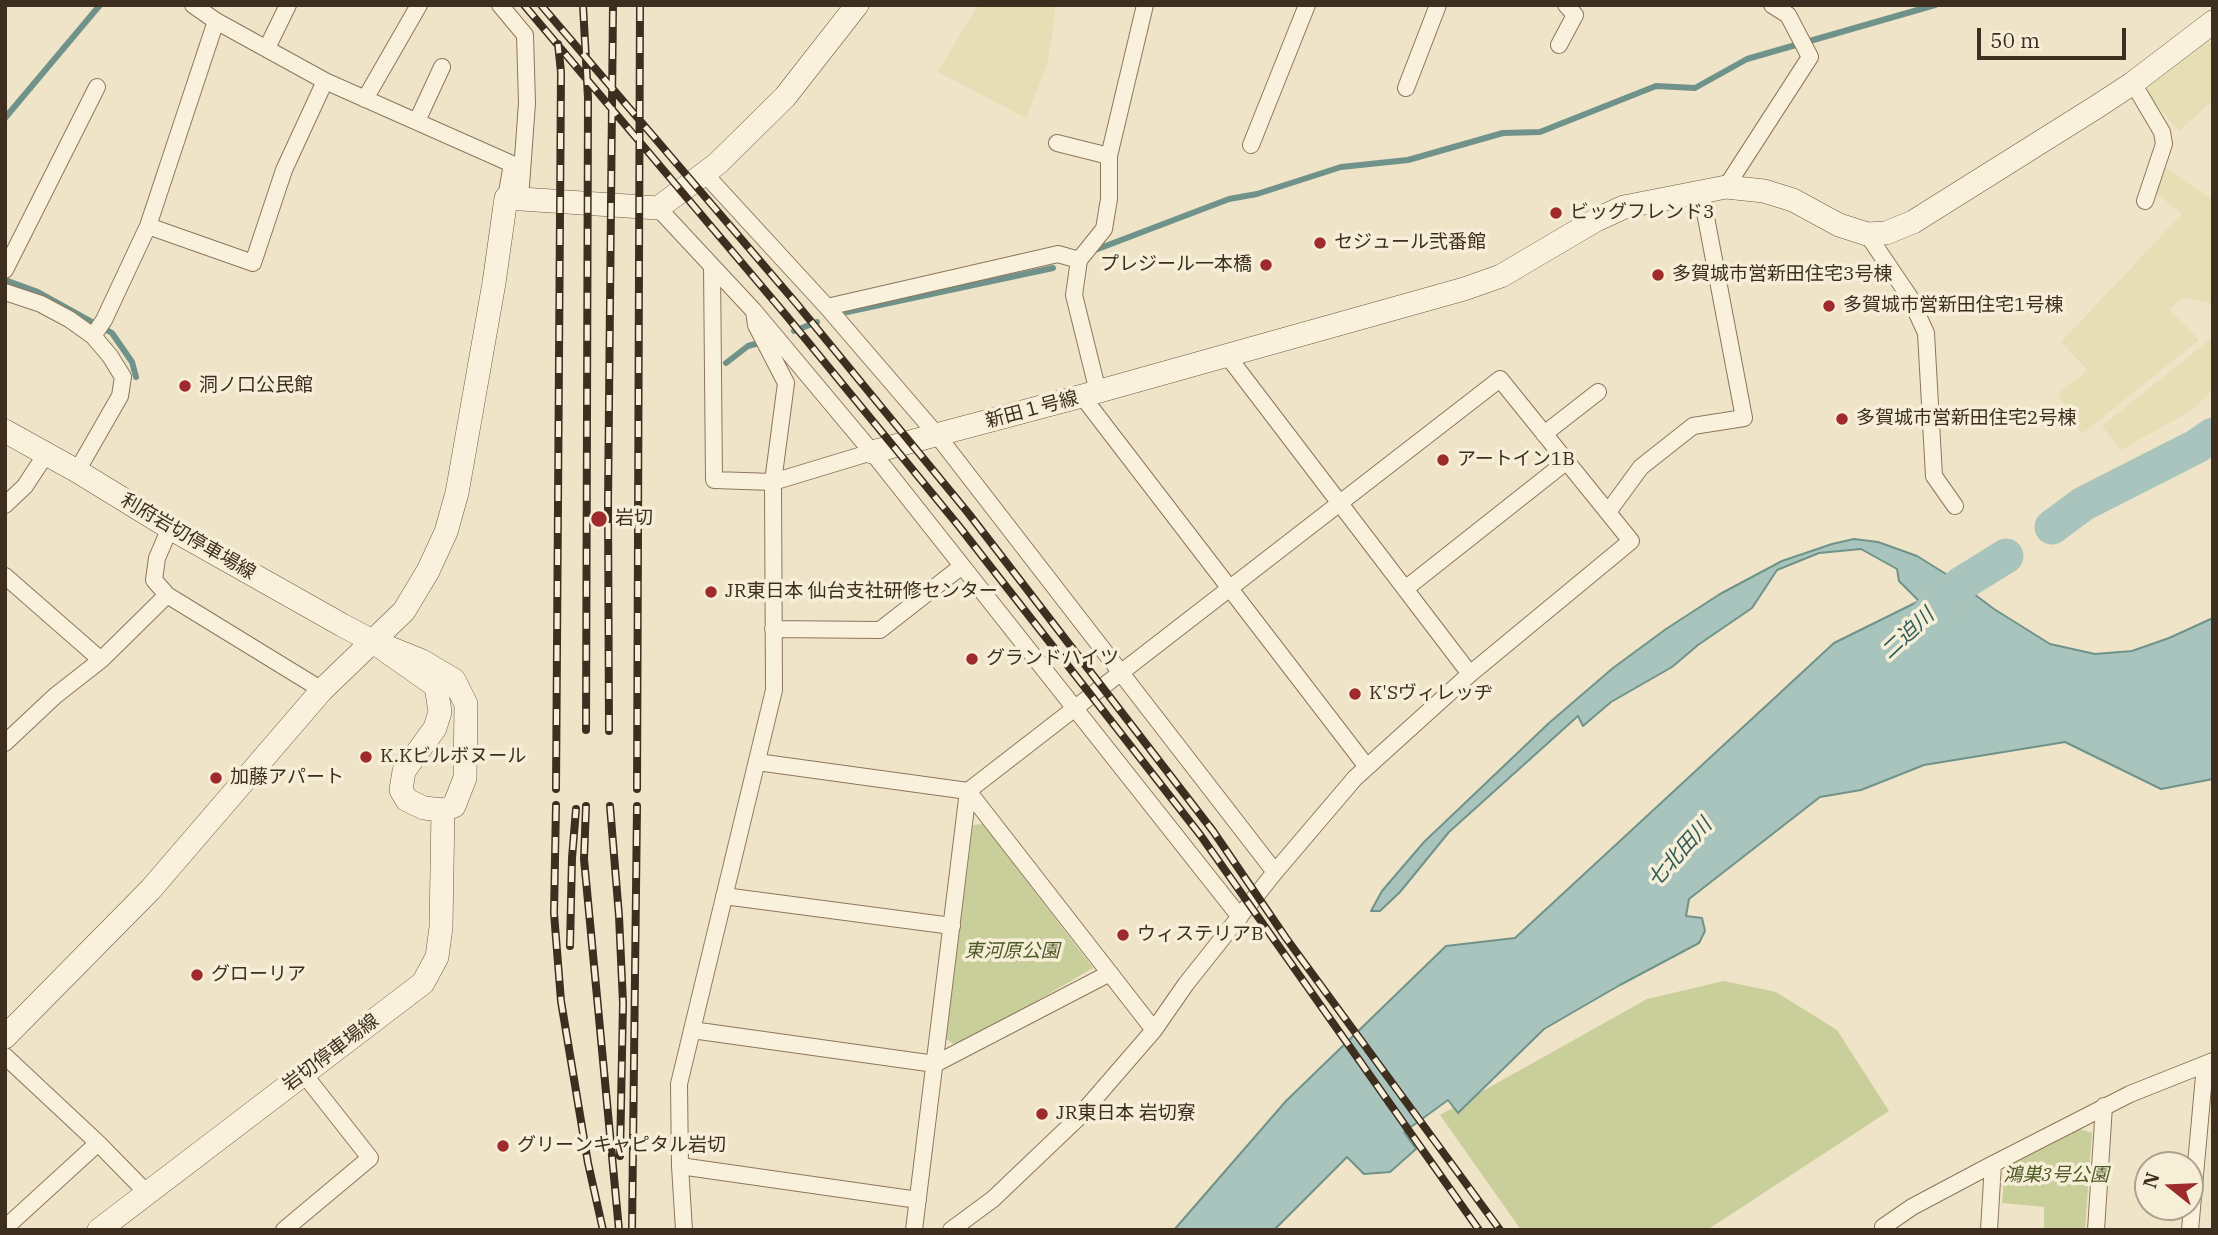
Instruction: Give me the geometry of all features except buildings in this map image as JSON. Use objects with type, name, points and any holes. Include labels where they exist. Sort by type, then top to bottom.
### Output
[{"type":"street","points":[[193,5],[326,81],[512,163],[513,198]]},
{"type":"street","points":[[267,48],[288,5]]},
{"type":"street","points":[[365,99],[419,5]]},
{"type":"street","points":[[5,1037],[151,889],[323,690],[404,611],[428,571],[446,532],[462,467],[494,284],[513,198],[527,103],[525,35],[500,5]]},
{"type":"street","points":[[513,198],[658,208],[704,173],[785,97],[857,5]]},
{"type":"street","points":[[1144,5],[1109,156],[1109,198],[1104,229],[1079,260],[1074,295],[1090,394],[1231,588],[1367,767]]},
{"type":"street","points":[[1251,145],[1307,5]]},
{"type":"street","points":[[1406,88],[1438,5]]},
{"type":"street","points":[[1559,45],[1575,15],[1566,5]]},
{"type":"street","points":[[1727,187],[1810,57],[1788,15],[1772,5]]},
{"type":"street","points":[[98,329],[148,226],[216,20]]},
{"type":"street","points":[[1867,234],[1886,233],[1913,222],[2133,83],[2213,22]]},
{"type":"street","points":[[417,121],[442,67]]},
{"type":"street","points":[[148,226],[253,263],[284,170],[326,81]]},
{"type":"street","points":[[2133,83],[2162,132],[2164,144],[2145,201]]},
{"type":"street","points":[[5,270],[97,87]]},
{"type":"street","points":[[1057,143],[1109,156]]},
{"type":"street","points":[[704,173],[827,307],[937,435],[1275,872]]},
{"type":"street","name":"新田１号線","points":[[712,266],[714,480],[773,482],[872,452],[1464,289],[1501,276],[1596,220],[1624,208],[1727,187],[1764,191],[1793,200],[1839,225],[1867,234]]},
{"type":"street","points":[[1608,512],[1641,467],[1693,426],[1744,418],[1701,191]]},
{"type":"street","points":[[658,208],[754,311],[872,452],[1074,711],[1240,917]]},
{"type":"street","points":[[1867,234],[1909,296],[1926,333],[1934,476],[1955,506]]},
{"type":"street","points":[[827,307],[1058,254],[1079,260]]},
{"type":"street","points":[[5,292],[41,304],[69,319],[98,329],[122,377],[120,396],[77,471]]},
{"type":"street","points":[[684,1230],[679,1084],[774,690],[773,482],[786,383],[756,325],[754,311]]},
{"type":"street","points":[[1226,354],[1470,674]]},
{"type":"street","points":[[914,1230],[968,791],[1500,379],[1631,541],[1470,674],[1367,767],[1275,872],[1186,984],[1154,1030],[1077,1119],[993,1199],[951,1230]]},
{"type":"street","points":[[1544,433],[1598,392]]},
{"type":"street","name":"利府岩切停車場線","points":[[5,431],[170,528],[372,641],[436,687],[440,712],[435,728],[404,771],[401,790],[407,800],[424,808],[443,810],[454,806],[465,778],[466,704],[454,680],[422,661],[372,641]]},
{"type":"street","points":[[5,505],[25,486],[46,454]]},
{"type":"street","points":[[1405,589],[1567,461]]},
{"type":"street","points":[[170,528],[157,558],[154,580],[167,595],[323,690]]},
{"type":"street","points":[[773,629],[880,630],[962,566]]},
{"type":"street","points":[[5,576],[101,660]]},
{"type":"street","points":[[5,743],[55,696],[101,660],[167,595]]},
{"type":"street","points":[[757,762],[968,791],[1154,1030]]},
{"type":"street","name":"岩切停車場線","points":[[101,1229],[423,983],[437,957],[443,810]]},
{"type":"street","points":[[724,896],[952,926]]},
{"type":"street","points":[[692,1030],[934,1064],[1110,973]]},
{"type":"street","points":[[5,1056],[147,1192]]},
{"type":"street","points":[[1883,1230],[1883,1227],[1912,1207],[2104,1106],[2209,1063],[2190,1230]]},
{"type":"street","points":[[284,1230],[370,1158],[303,1073]]},
{"type":"street","points":[[2096,1230],[2104,1106]]},
{"type":"street","points":[[8,1220],[98,1143]]},
{"type":"street","points":[[1989,1230],[1993,1164]]},
{"type":"street","points":[[680,1166],[918,1200]]},
{"type":"shaded area","points":[[978,5],[1056,5],[1048,62],[1026,118],[938,72]]},
{"type":"shaded area","points":[[2205,36],[2213,45],[2213,100],[2179,131],[2147,94],[2147,81]]},
{"type":"shaded area","points":[[2166,167],[2213,201],[2213,304],[2184,297],[2169,309],[2199,340],[2082,434],[2058,394],[2088,370],[2061,342],[2182,214],[2156,193]]},
{"type":"shaded area","points":[[2212,338],[2213,389],[2192,410],[2121,450],[2102,426]]},
{"type":"green space","name":"東河原公園","points":[[983,824],[1093,968],[958,1047],[946,1039],[973,825]]},
{"type":"green space","points":[[1724,981],[1776,992],[1837,1030],[1889,1111],[1707,1230],[1521,1230],[1440,1115],[1647,999]]},
{"type":"green space","name":"鴻巣3号公園","points":[[2080,1129],[2092,1133],[2085,1230],[2044,1230],[2044,1207],[2002,1203],[2004,1178],[2012,1164]]},
{"type":"water","name":"七北田川","points":[[1854,539],[1878,542],[1917,556],[2050,644],[2095,654],[2132,651],[2213,618],[2213,779],[2161,789],[2065,742],[1924,765],[1861,790],[1820,797],[1689,899],[1686,916],[1702,918],[1705,931],[1699,943],[1544,1029],[1458,1113],[1448,1100],[1404,1132],[1416,1149],[1390,1172],[1364,1174],[1347,1157],[1274,1230],[1174,1230],[1286,1101],[1446,946],[1515,938],[1834,643],[1919,601],[1899,581],[1897,569],[1861,549],[1819,553],[1777,570],[1752,608],[1698,645],[1672,667],[1611,702],[1583,726],[1578,716],[1449,832],[1400,892],[1380,911],[1371,911],[1382,891],[1424,842],[1549,723],[1613,668],[1666,629],[1720,594],[1782,561]]},
{"type":"waterway","points":[[5,118],[100,5]]},
{"type":"waterway","points":[[1095,250],[1229,199],[1257,194],[1341,167],[1408,160],[1503,133],[1540,132],[1656,86],[1695,88],[1747,59],[1935,5]]},
{"type":"waterway","points":[[847,312],[1053,268]]},
{"type":"waterway","points":[[5,280],[38,292],[112,333],[132,362],[136,377]]},
{"type":"waterway","points":[[794,331],[817,322]]},
{"type":"waterway","points":[[726,363],[748,346],[759,343]]},
{"type":"waterway","name":"二迫川","points":[[2052,527],[2083,504],[2197,446],[2213,435]]},
{"type":"waterway","name":"二迫川","points":[[1927,616],[1961,584],[2006,556]]},
{"type":"railway","points":[[524,5],[785,314],[958,525],[1201,836],[1479,1230]]},
{"type":"railway","points":[[541,5],[796,303],[969,514],[1213,831],[1286,938],[1500,1230]]},
{"type":"railway","points":[[583,5],[588,98],[586,730]]},
{"type":"railway","points":[[609,731],[608,503],[613,5]]},
{"type":"railway","points":[[637,789],[640,5]]},
{"type":"railway","points":[[556,789],[561,72],[558,44]]},
{"type":"railway","points":[[556,805],[554,913],[561,1001],[588,1163],[603,1230]]},
{"type":"railway","points":[[586,806],[584,859],[619,1230]]},
{"type":"railway","points":[[610,806],[623,1003],[620,1156]]},
{"type":"railway","points":[[632,1230],[637,806]]},
{"type":"railway","points":[[570,946],[576,809]]},
{"type":"place","name":"ビッグフレンド3","points":[[1556,213]]},
{"type":"place","name":"セジュール弐番館","points":[[1320,243]]},
{"type":"place","name":"プレジール一本橋","points":[[1266,265]]},
{"type":"place","name":"多賀城市営新田住宅3号棟","points":[[1658,275]]},
{"type":"place","name":"多賀城市営新田住宅1号棟","points":[[1829,306]]},
{"type":"place","name":"洞ノ口公民館","points":[[185,386]]},
{"type":"place","name":"多賀城市営新田住宅2号棟","points":[[1842,419]]},
{"type":"place","name":"アートイン1B","points":[[1443,460]]},
{"type":"place","name":"岩切","points":[[599,519]]},
{"type":"place","name":"JR東日本 仙台支社研修センター","points":[[711,592]]},
{"type":"place","name":"グランドハイツ","points":[[972,659]]},
{"type":"place","name":"K'Sヴィレッヂ","points":[[1355,694]]},
{"type":"place","name":"K.Kビルボヌール","points":[[366,757]]},
{"type":"place","name":"加藤アパート","points":[[216,778]]},
{"type":"place","name":"ウィステリアB","points":[[1123,935]]},
{"type":"place","name":"グローリア","points":[[197,975]]},
{"type":"place","name":"JR東日本 岩切寮","points":[[1042,1114]]},
{"type":"place","name":"グリーンキャピタル岩切","points":[[503,1146]]}]
